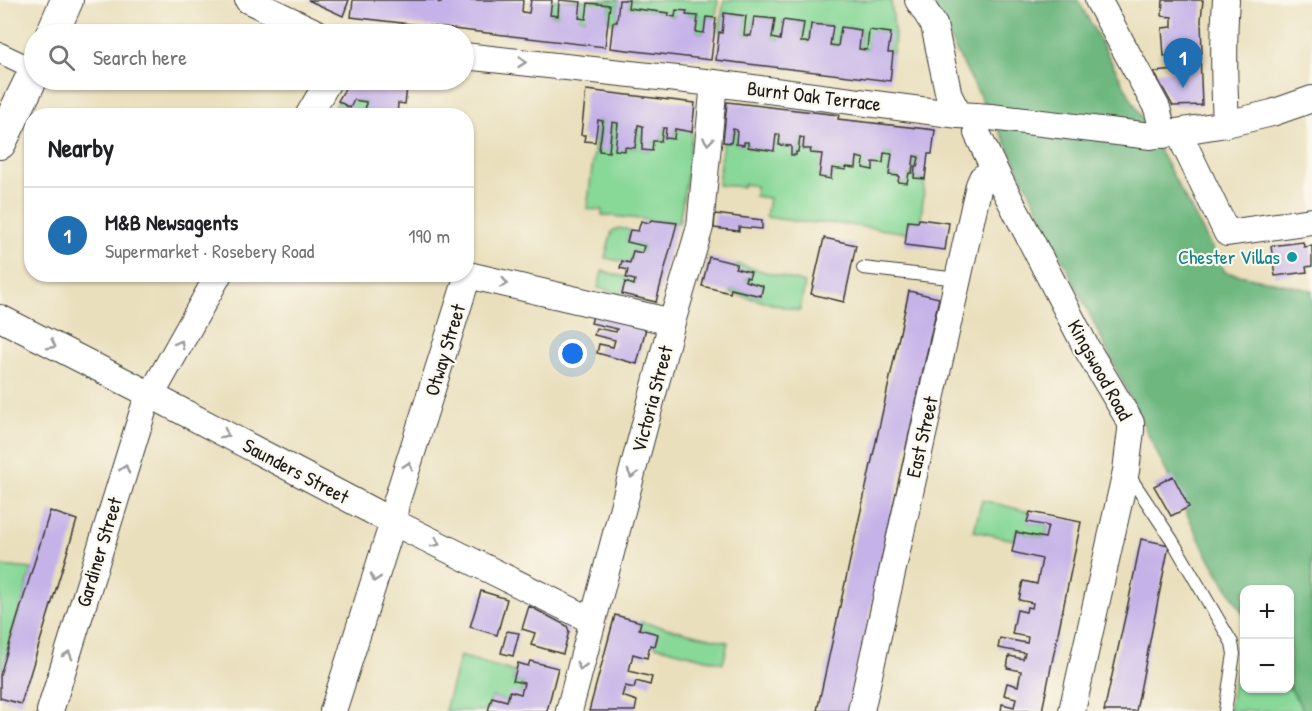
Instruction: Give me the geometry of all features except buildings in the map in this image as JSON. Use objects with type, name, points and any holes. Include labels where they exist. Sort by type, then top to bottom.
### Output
[{"type":"street","points":[[56,24],[67,0]]},
{"type":"street","points":[[248,0],[298,24]]},
{"type":"street","name":"Kingswood Road","points":[[918,0],[934,25],[949,96],[975,116],[977,133],[995,171],[1087,349],[1131,423],[1126,471],[1072,711]]},
{"type":"street","points":[[1098,0],[1157,108],[1165,134],[1185,146],[1227,233],[1312,221]]},
{"type":"street","points":[[1226,0],[1224,81],[1226,124]]},
{"type":"street","points":[[0,53],[24,66]]},
{"type":"street","name":"Burnt Oak Terrace","points":[[474,57],[714,83],[975,116],[1165,134],[1226,124],[1312,99]]},
{"type":"street","name":"Victoria Street","points":[[569,711],[672,322],[700,227],[714,83]]},
{"type":"street","points":[[0,143],[25,90]]},
{"type":"street","points":[[313,108],[323,90]]},
{"type":"street","name":"East Street","points":[[861,711],[978,185],[982,178],[995,171]]},
{"type":"street","name":"Otway Street","points":[[474,276],[672,322]]},
{"type":"street","points":[[151,395],[215,282]]},
{"type":"street","name":"Otway Street","points":[[393,522],[396,503],[466,282]]},
{"type":"street","name":"Saunders Street","points":[[0,318],[393,522],[593,621]]},
{"type":"street","name":"Gardiner Street","points":[[50,711],[144,408],[151,395]]},
{"type":"street","points":[[333,711],[393,522]]},
{"type":"lane","points":[[863,268],[958,279]]},
{"type":"lane","points":[[1126,471],[1172,540],[1232,643],[1234,654],[1225,711]]},
{"type":"green space","points":[[552,0],[619,0],[617,22],[608,21],[610,5],[586,19],[579,18],[581,2],[559,1],[558,16],[550,15]]},
{"type":"green space","points":[[625,0],[718,0],[716,18],[706,17],[704,33],[696,32],[698,16],[686,15],[686,11],[668,16],[668,13],[628,8],[629,1]]},
{"type":"green space","points":[[724,0],[891,0],[895,37],[893,53],[888,53],[890,33],[870,31],[867,50],[859,49],[861,30],[841,27],[838,46],[830,45],[832,26],[812,24],[809,43],[801,41],[803,23],[783,20],[780,40],[772,38],[775,19],[754,17],[751,36],[744,35],[746,16],[725,13],[722,33],[719,32]]},
{"type":"green space","points":[[929,0],[1078,0],[1225,272],[1312,290],[1312,711],[1304,711],[1293,693],[1294,585],[1240,585],[1240,608],[1206,553],[1004,139]]},
{"type":"green space","points":[[354,100],[366,102],[366,108],[349,108]]},
{"type":"green space","points":[[338,101],[349,108],[334,108]]},
{"type":"green space","points":[[598,120],[603,121],[599,150],[609,151],[612,122],[618,123],[625,150],[625,147],[635,148],[638,125],[643,126],[642,150],[651,151],[653,141],[661,141],[663,128],[666,128],[666,138],[674,139],[675,129],[692,132],[679,223],[602,215],[602,210],[587,209]]},
{"type":"green space","points":[[733,129],[737,130],[736,144],[743,145],[744,142],[748,142],[748,148],[761,149],[776,135],[780,135],[779,145],[791,146],[792,155],[798,152],[800,137],[804,138],[803,149],[811,149],[810,152],[822,154],[819,177],[831,179],[832,168],[846,170],[846,167],[855,168],[857,157],[864,159],[873,169],[873,162],[883,163],[884,153],[892,154],[889,175],[899,176],[899,182],[907,183],[909,173],[912,173],[914,156],[919,157],[914,178],[925,179],[921,219],[918,222],[908,221],[907,233],[766,217],[769,198],[755,196],[756,186],[718,185],[723,142],[731,142]]},
{"type":"green space","points":[[619,228],[630,230],[627,242],[644,246],[642,253],[633,251],[630,263],[605,258],[612,231]]},
{"type":"green space","points":[[737,264],[805,283],[800,311],[730,293],[731,289],[760,296],[763,286],[745,281],[751,273],[735,268]]},
{"type":"green space","points":[[602,271],[635,280],[634,285],[625,283],[622,294],[598,288]]},
{"type":"green space","points":[[982,500],[1030,512],[1028,522],[1048,526],[1045,538],[1016,532],[1014,540],[974,531]]},
{"type":"green space","points":[[0,566],[32,569],[2,669],[0,669]]},
{"type":"green space","points":[[641,622],[728,642],[723,663],[655,646],[658,634],[639,629]]},
{"type":"green space","points":[[1239,647],[1240,693],[1294,693],[1294,690],[1305,711],[1229,711]]},
{"type":"green space","points":[[460,656],[515,672],[513,681],[524,683],[521,694],[507,701],[492,697],[488,710],[485,711],[445,711]]},
{"type":"place","name":"M&B Newsagents","points":[[1183,88]]},
{"type":"place","name":"Chester Villas","points":[[1292,257]]}]
